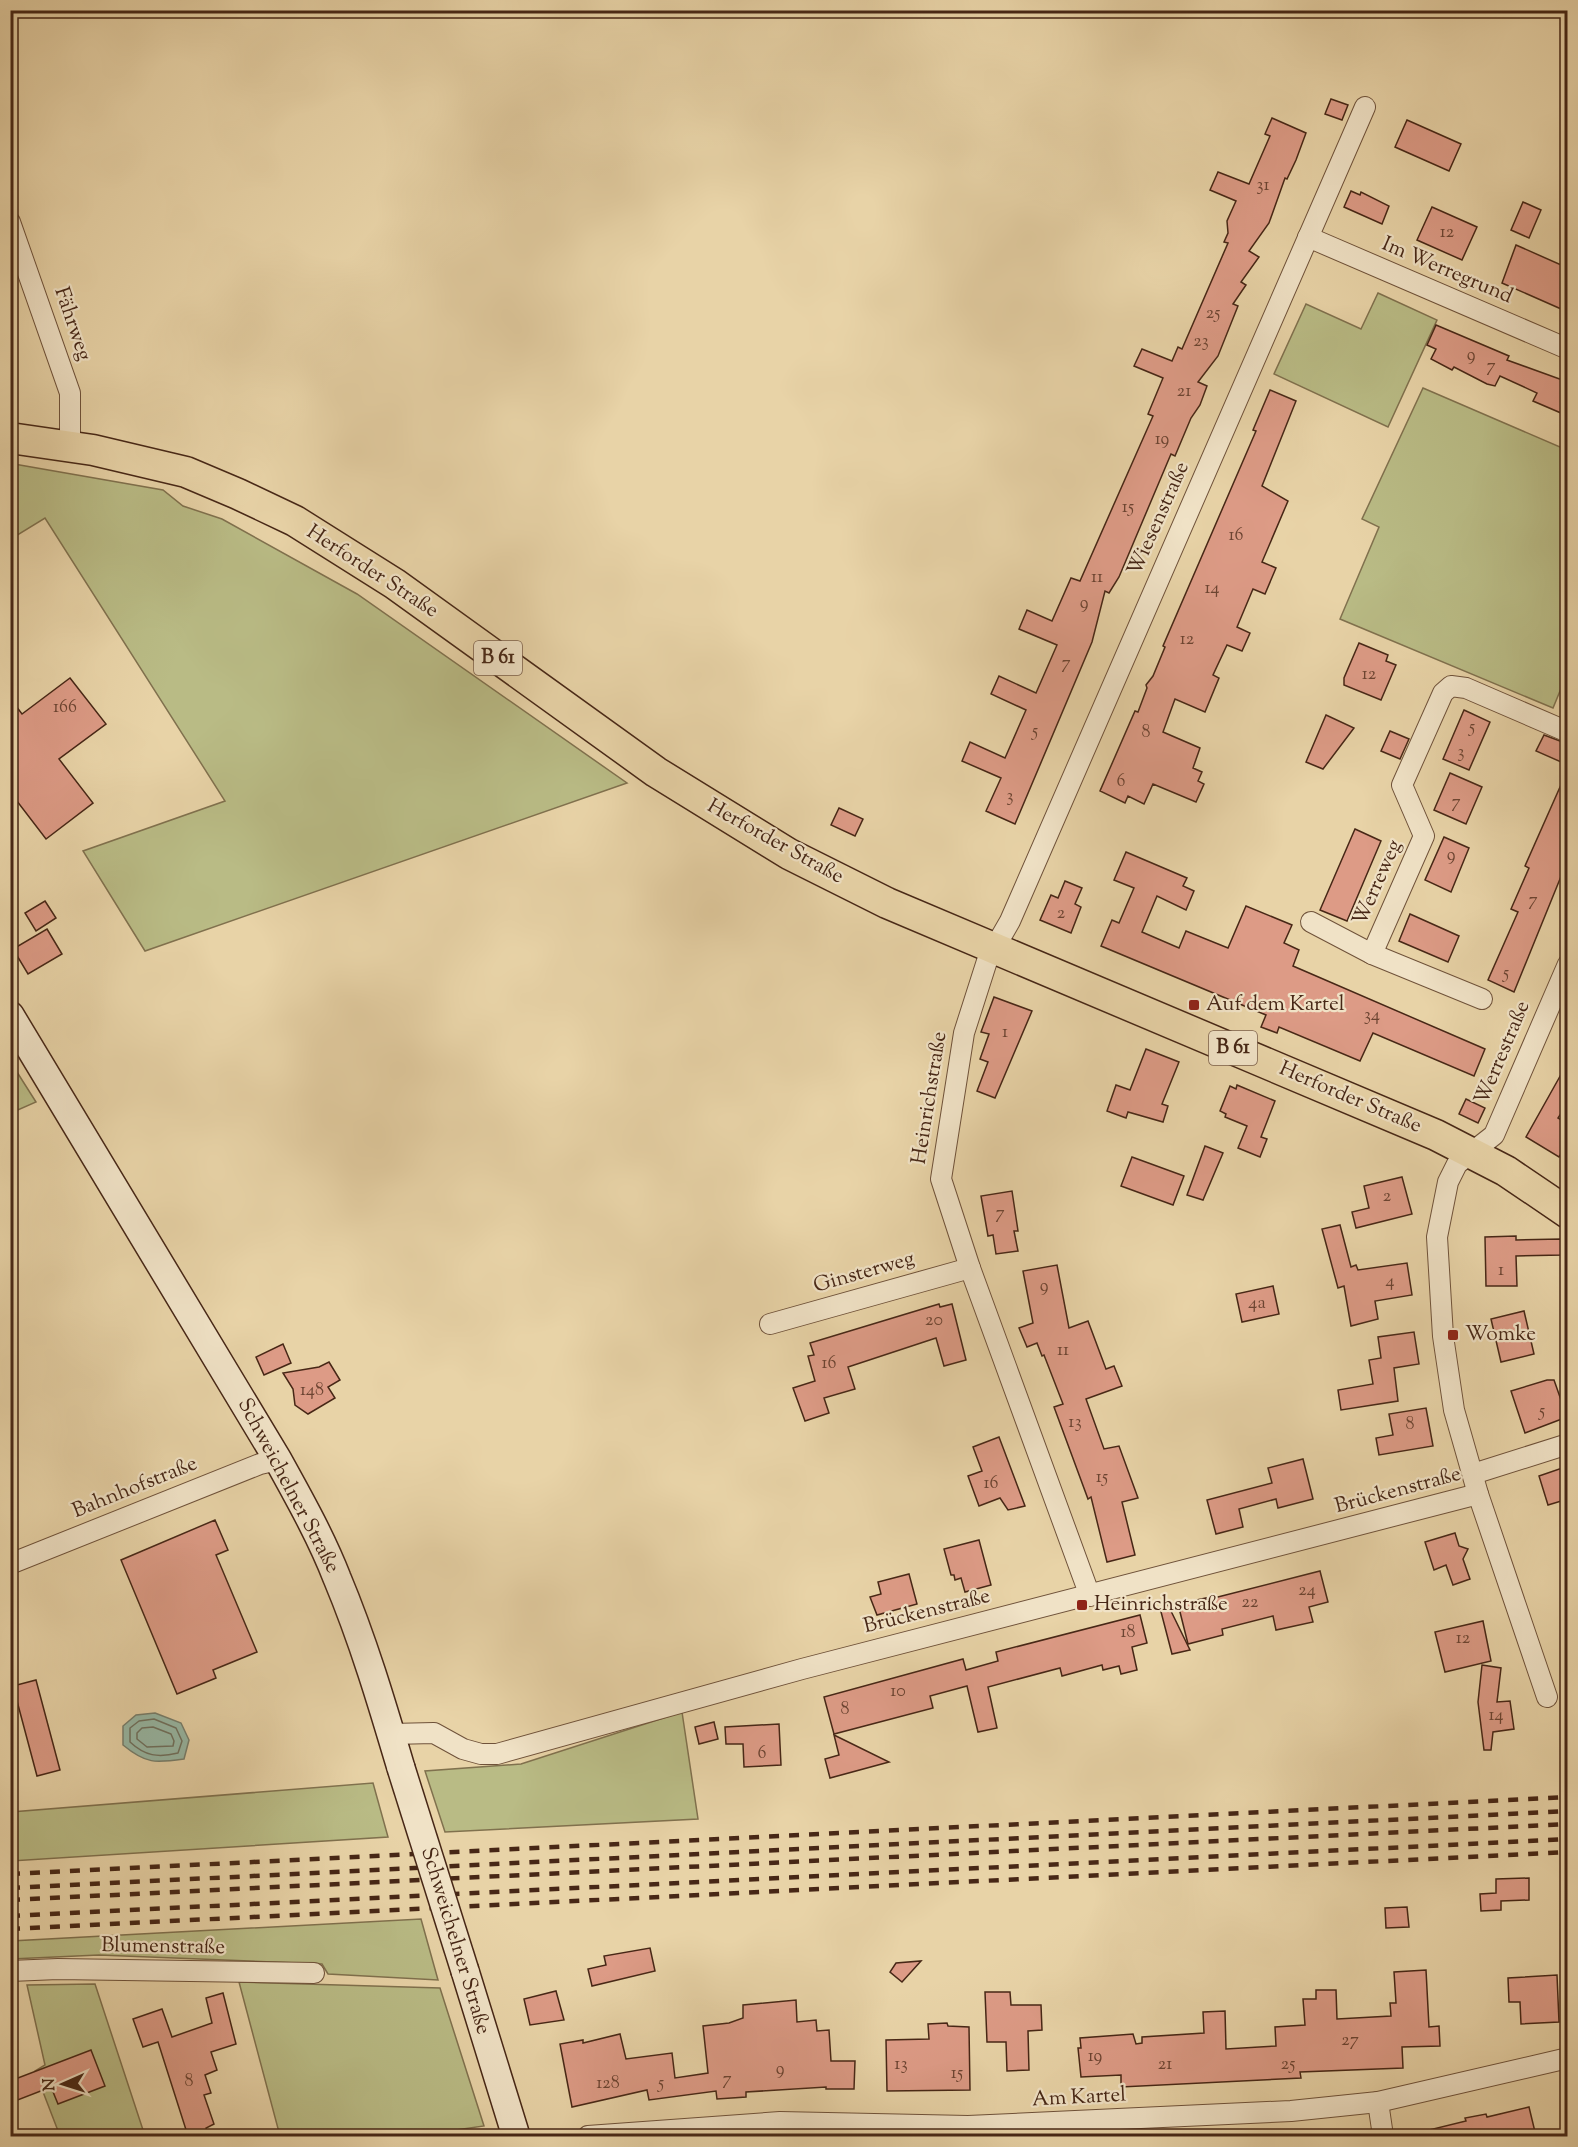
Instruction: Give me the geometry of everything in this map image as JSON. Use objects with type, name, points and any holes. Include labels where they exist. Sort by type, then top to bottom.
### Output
[{"type":"main road","name":"Herforder Straße","points":[[10,438],[70,446],[186,472],[295,521],[395,584],[656,772],[717,812],[789,854],[887,903],[1367,1104],[1471,1152],[1506,1171],[1568,1213]]},
{"type":"street","name":"Wiesenstraße","points":[[994,948],[1010,921],[1365,107]]},
{"type":"street","name":"Fährweg","points":[[10,222],[70,393],[70,446]]},
{"type":"street","name":"Im Werregrund","points":[[1308,237],[1568,349]]},
{"type":"street","name":"Werreweg","points":[[1372,954],[1424,836],[1402,785],[1443,693],[1451,686],[1466,688],[1568,732]]},
{"type":"street","name":"Werreweg","points":[[1311,922],[1372,954],[1482,999]]},
{"type":"street","name":"Heinrichstraße","points":[[994,948],[987,961],[964,1033],[941,1179],[970,1268],[1090,1596]]},
{"type":"street","name":"Werrestraße","points":[[1471,1152],[1494,1135],[1568,964]]},
{"type":"street","name":"Schweichelner Straße","points":[[10,1015],[278,1460],[337,1578],[391,1734],[516,2136]]},
{"type":"street","points":[[1471,1152],[1457,1164],[1448,1182],[1437,1237],[1443,1336],[1450,1384],[1478,1494],[1547,1697]]},
{"type":"street","name":"Ginsterweg","points":[[771,1324],[970,1268]]},
{"type":"street","points":[[1473,1474],[1568,1444]]},
{"type":"street","name":"Bahnhofstraße","points":[[10,1564],[182,1494],[278,1460]]},
{"type":"street","name":"Brückenstraße","points":[[391,1734],[434,1733],[463,1749],[480,1754],[497,1754],[802,1669],[1478,1494]]},
{"type":"street","name":"Blumenstraße","points":[[10,1971],[58,1969],[314,1973]]},
{"type":"street","name":"Am Kartel","points":[[588,2136],[780,2122],[904,2131],[1291,2111],[1378,2102],[1568,2058]]},
{"type":"street","points":[[1378,2102],[1383,2136]]},
{"type":"green space","points":[[1378,293],[1437,320],[1388,427],[1274,374],[1306,304],[1361,329]]},
{"type":"green space","points":[[1423,388],[1567,450],[1567,674],[1553,708],[1340,619],[1379,527],[1362,519]]},
{"type":"green space","points":[[10,465],[163,490],[183,506],[222,519],[357,594],[627,783],[145,951],[83,851],[225,801],[45,518],[11,539]]},
{"type":"green space","points":[[10,1061],[36,1102],[11,1113],[10,1113]]},
{"type":"green space","points":[[682,1712],[698,1819],[445,1832],[425,1771],[521,1764]]},
{"type":"green space","points":[[373,1783],[388,1837],[11,1861],[11,1812]]},
{"type":"green space","points":[[421,1919],[438,1980],[328,1974],[322,1964],[99,1955],[11,1959],[11,1941]]},
{"type":"green space","points":[[239,1982],[440,1988],[484,2126],[414,2136],[280,2136]]},
{"type":"green space","points":[[95,1984],[145,2136],[60,2136],[35,2071],[45,2065],[27,1985]]},
{"type":"water","points":[[155,1713],[181,1723],[189,1740],[184,1759],[151,1761],[138,1756],[123,1745],[123,1726],[136,1715]]},
{"type":"building","points":[[1331,99],[1348,105],[1342,120],[1325,114]]},
{"type":"building","points":[[1272,118],[1306,133],[1296,160],[1287,179],[1285,178],[1269,223],[1249,251],[1259,257],[1241,282],[1246,285],[1233,304],[1238,306],[1218,356],[1198,382],[1207,386],[1200,405],[1191,418],[1175,456],[1171,454],[1119,577],[1109,593],[1105,591],[1092,642],[1015,824],[986,811],[1001,778],[962,761],[970,742],[1005,758],[1026,710],[991,694],[999,676],[1036,693],[1057,645],[1019,629],[1027,610],[1052,621],[1071,578],[1080,581],[1153,416],[1148,414],[1163,378],[1134,366],[1142,349],[1172,361],[1178,347],[1182,349],[1228,243],[1224,242],[1228,233],[1227,221],[1236,201],[1210,190],[1218,172],[1249,184],[1270,136],[1265,134]]},
{"type":"building","points":[[1407,120],[1461,144],[1449,171],[1395,147]]},
{"type":"building","points":[[1351,191],[1360,195],[1361,192],[1389,206],[1382,224],[1344,207]]},
{"type":"building","points":[[1523,202],[1541,210],[1529,238],[1511,230]]},
{"type":"building","points":[[1432,207],[1477,227],[1462,260],[1417,240]]},
{"type":"building","points":[[1516,245],[1568,268],[1568,312],[1502,283]]},
{"type":"building","points":[[1436,325],[1509,356],[1507,360],[1568,382],[1568,416],[1533,401],[1537,393],[1500,376],[1495,386],[1454,367],[1452,370],[1431,359],[1436,349],[1427,345]]},
{"type":"building","points":[[1270,390],[1296,401],[1262,486],[1288,501],[1262,562],[1276,568],[1265,594],[1253,589],[1237,627],[1250,633],[1242,651],[1227,645],[1213,675],[1219,678],[1205,712],[1175,699],[1163,732],[1200,748],[1193,768],[1202,772],[1198,781],[1204,784],[1196,802],[1153,784],[1144,804],[1128,796],[1125,803],[1100,791],[1135,711],[1138,712],[1147,688],[1146,685],[1153,676],[1165,647],[1163,646],[1256,431],[1253,430]]},
{"type":"building","points":[[1359,643],[1388,655],[1386,661],[1396,665],[1381,700],[1344,685],[1344,678]]},
{"type":"building","points":[[70,678],[106,724],[59,759],[93,803],[46,839],[10,792],[10,698],[22,714]]},
{"type":"building","points":[[1464,710],[1490,722],[1469,770],[1443,759]]},
{"type":"building","points":[[1326,715],[1354,728],[1323,769],[1306,762]]},
{"type":"building","points":[[1390,731],[1409,739],[1400,759],[1381,751]]},
{"type":"building","points":[[1544,735],[1568,744],[1568,765],[1536,751]]},
{"type":"building","points":[[1568,769],[1568,877],[1562,874],[1514,992],[1488,980],[1518,912],[1511,909],[1529,868],[1525,866]]},
{"type":"building","points":[[1450,773],[1482,787],[1466,824],[1434,810]]},
{"type":"building","points":[[839,808],[863,819],[855,836],[831,825]]},
{"type":"building","points":[[1355,829],[1381,841],[1347,921],[1320,910]]},
{"type":"building","points":[[1444,837],[1469,848],[1451,892],[1425,880]]},
{"type":"building","points":[[1126,852],[1187,878],[1183,886],[1194,891],[1186,910],[1157,896],[1142,932],[1179,948],[1186,931],[1228,948],[1246,906],[1292,925],[1284,943],[1299,950],[1293,966],[1485,1049],[1474,1076],[1373,1033],[1360,1061],[1279,1027],[1277,1033],[1261,1027],[1266,1015],[1101,946],[1112,920],[1119,923],[1134,888],[1114,880]]},
{"type":"building","points":[[1065,881],[1082,888],[1075,904],[1081,907],[1071,933],[1040,920],[1051,895],[1058,898]]},
{"type":"building","points":[[45,901],[56,918],[36,931],[25,913]]},
{"type":"building","points":[[1410,914],[1459,936],[1448,962],[1399,941]]},
{"type":"building","points":[[47,929],[62,954],[28,974],[13,949]]},
{"type":"building","points":[[994,997],[1032,1011],[995,1098],[977,1091],[988,1062],[980,1059],[989,1034],[981,1032]]},
{"type":"building","points":[[1146,1049],[1179,1062],[1162,1104],[1168,1106],[1163,1122],[1128,1112],[1126,1118],[1107,1111],[1116,1085],[1130,1090]]},
{"type":"building","points":[[1568,1062],[1568,1103],[1558,1118],[1568,1124],[1568,1143],[1559,1157],[1526,1137]]},
{"type":"building","points":[[1237,1085],[1275,1101],[1261,1137],[1267,1139],[1260,1157],[1238,1148],[1247,1126],[1225,1117],[1226,1114],[1220,1111],[1230,1086],[1236,1089]]},
{"type":"building","points":[[1466,1099],[1485,1108],[1478,1123],[1459,1114]]},
{"type":"building","points":[[1205,1146],[1223,1153],[1203,1200],[1187,1195]]},
{"type":"building","points":[[1132,1157],[1184,1176],[1173,1205],[1121,1186]]},
{"type":"building","points":[[1402,1177],[1412,1214],[1356,1228],[1352,1212],[1369,1208],[1364,1186]]},
{"type":"building","points":[[1012,1191],[1018,1231],[1014,1231],[1018,1251],[996,1254],[993,1235],[988,1236],[981,1196]]},
{"type":"building","points":[[1340,1225],[1351,1267],[1356,1265],[1358,1270],[1407,1263],[1412,1295],[1375,1301],[1378,1319],[1351,1326],[1344,1286],[1338,1288],[1322,1229]]},
{"type":"building","points":[[1516,1236],[1516,1240],[1561,1239],[1562,1255],[1516,1256],[1517,1286],[1486,1286],[1485,1237]]},
{"type":"building","points":[[1057,1265],[1069,1328],[1088,1321],[1106,1369],[1114,1366],[1122,1386],[1086,1399],[1104,1449],[1119,1446],[1138,1498],[1122,1502],[1135,1555],[1107,1562],[1091,1497],[1088,1499],[1054,1407],[1063,1404],[1044,1355],[1042,1356],[1037,1343],[1027,1347],[1019,1328],[1033,1323],[1023,1271]]},
{"type":"building","points":[[1273,1286],[1279,1314],[1242,1322],[1236,1294]]},
{"type":"building","points":[[939,1304],[940,1307],[952,1304],[966,1360],[944,1366],[936,1338],[848,1367],[855,1389],[824,1398],[829,1413],[805,1421],[793,1388],[815,1381],[808,1356],[814,1355],[810,1343]]},
{"type":"building","points":[[1524,1311],[1534,1354],[1501,1362],[1491,1319]]},
{"type":"building","points":[[1414,1332],[1419,1364],[1394,1368],[1398,1401],[1341,1410],[1338,1390],[1373,1384],[1369,1360],[1381,1358],[1378,1337]]},
{"type":"building","points":[[283,1344],[291,1363],[264,1375],[256,1357]]},
{"type":"building","points":[[329,1362],[340,1380],[328,1387],[335,1398],[308,1414],[295,1405],[293,1389],[283,1373],[319,1367]]},
{"type":"building","points":[[1554,1380],[1567,1417],[1525,1433],[1511,1391]]},
{"type":"building","points":[[1426,1408],[1433,1446],[1379,1455],[1376,1438],[1393,1435],[1389,1414]]},
{"type":"building","points":[[999,1437],[1025,1506],[1008,1510],[1000,1498],[979,1506],[968,1476],[982,1471],[973,1447]]},
{"type":"building","points":[[1303,1459],[1313,1499],[1278,1508],[1276,1499],[1239,1509],[1243,1527],[1216,1534],[1207,1500],[1272,1483],[1268,1468]]},
{"type":"building","points":[[1568,1466],[1568,1499],[1548,1505],[1539,1476]]},
{"type":"building","points":[[215,1520],[228,1550],[216,1555],[257,1652],[213,1670],[216,1678],[177,1694],[121,1560]]},
{"type":"building","points":[[1455,1533],[1459,1546],[1468,1549],[1463,1559],[1470,1579],[1453,1585],[1446,1565],[1434,1570],[1425,1542]]},
{"type":"building","points":[[979,1540],[991,1585],[965,1592],[961,1578],[955,1580],[954,1575],[951,1575],[944,1549]]},
{"type":"building","points":[[1320,1571],[1328,1602],[1309,1607],[1313,1622],[1276,1630],[1273,1616],[1222,1629],[1223,1635],[1188,1644],[1178,1604],[1206,1598],[1206,1600]]},
{"type":"building","points":[[909,1574],[917,1604],[877,1615],[870,1597],[881,1594],[878,1582]]},
{"type":"building","points":[[1168,1605],[1190,1650],[1172,1654],[1160,1608]]},
{"type":"building","points":[[1140,1615],[1147,1643],[1132,1647],[1137,1670],[1121,1674],[1119,1666],[1103,1670],[1102,1665],[1062,1676],[1060,1668],[988,1687],[997,1728],[978,1732],[967,1686],[930,1696],[933,1708],[834,1734],[824,1697],[963,1659],[966,1670],[998,1661],[996,1652]]},
{"type":"building","points":[[1483,1621],[1491,1661],[1445,1672],[1435,1632]]},
{"type":"building","points":[[1482,1665],[1501,1668],[1497,1702],[1510,1701],[1514,1729],[1493,1732],[1491,1750],[1484,1750],[1478,1702]]},
{"type":"building","points":[[36,1680],[60,1770],[37,1776],[13,1686]]},
{"type":"building","points":[[714,1722],[718,1739],[699,1744],[695,1727]]},
{"type":"building","points":[[779,1724],[781,1765],[744,1767],[743,1744],[726,1744],[725,1727]]},
{"type":"building","points":[[834,1735],[889,1762],[830,1778],[825,1759],[839,1755]]},
{"type":"building","points":[[1529,1878],[1529,1900],[1501,1901],[1501,1910],[1481,1911],[1480,1894],[1496,1893],[1496,1879]]},
{"type":"building","points":[[1407,1907],[1409,1927],[1386,1928],[1385,1908]]},
{"type":"building","points":[[650,1948],[655,1971],[592,1986],[588,1969],[606,1965],[604,1956]]},
{"type":"building","points":[[921,1961],[902,1982],[890,1972],[896,1963]]},
{"type":"building","points":[[1426,1970],[1429,2027],[1439,2026],[1440,2046],[1402,2047],[1403,2068],[1300,2072],[1301,2078],[1121,2087],[1121,2075],[1081,2077],[1078,2048],[1081,2048],[1080,2038],[1133,2034],[1136,2044],[1142,2043],[1142,2037],[1204,2033],[1203,2012],[1225,2011],[1226,2049],[1276,2046],[1275,2027],[1305,2025],[1303,1999],[1316,1999],[1316,1990],[1336,1990],[1337,2019],[1391,2016],[1390,2003],[1396,2003],[1394,1972]]},
{"type":"building","points":[[1557,1975],[1559,2022],[1521,2024],[1520,2002],[1509,2002],[1508,1978]]},
{"type":"building","points":[[556,1991],[564,2020],[530,2025],[524,1999]]},
{"type":"building","points":[[985,1992],[1010,1992],[1011,2005],[1041,2005],[1042,2030],[1028,2031],[1029,2070],[1007,2071],[1006,2042],[987,2042]]},
{"type":"building","points":[[223,1993],[236,2044],[211,2052],[217,2070],[205,2075],[211,2093],[204,2095],[214,2124],[206,2128],[209,2136],[188,2136],[158,2042],[143,2047],[133,2019],[162,2009],[172,2037],[212,2023],[206,1998]]},
{"type":"building","points":[[796,2000],[797,2022],[816,2020],[817,2031],[829,2030],[831,2061],[855,2061],[854,2089],[826,2089],[826,2087],[746,2092],[746,2097],[717,2099],[716,2091],[649,2100],[647,2090],[572,2107],[560,2044],[583,2040],[583,2043],[620,2034],[626,2059],[672,2053],[675,2078],[708,2073],[703,2026],[729,2023],[743,2018],[743,2005]]},
{"type":"building","points":[[947,2023],[948,2026],[969,2027],[970,2090],[887,2091],[886,2040],[929,2039],[928,2024]]},
{"type":"building","points":[[91,2050],[105,2086],[58,2104],[51,2087],[10,2103],[10,2081]]},
{"type":"building","points":[[1529,2107],[1536,2136],[1430,2136],[1429,2130],[1466,2121],[1465,2118],[1486,2114],[1487,2117]]},
{"type":"railway","points":[[10,1874],[1568,1797]]},
{"type":"railway","points":[[10,1888],[1568,1811]]},
{"type":"railway","points":[[10,1900],[1568,1824]]},
{"type":"railway","points":[[10,1916],[1568,1839]]},
{"type":"railway","points":[[10,1929],[1568,1852]]},
{"type":"place","name":"Auf dem Kartel","points":[[1194,1005]]},
{"type":"place","name":"Womke","points":[[1453,1335]]},
{"type":"place","name":"Heinrichstraße","points":[[1082,1605]]}]
